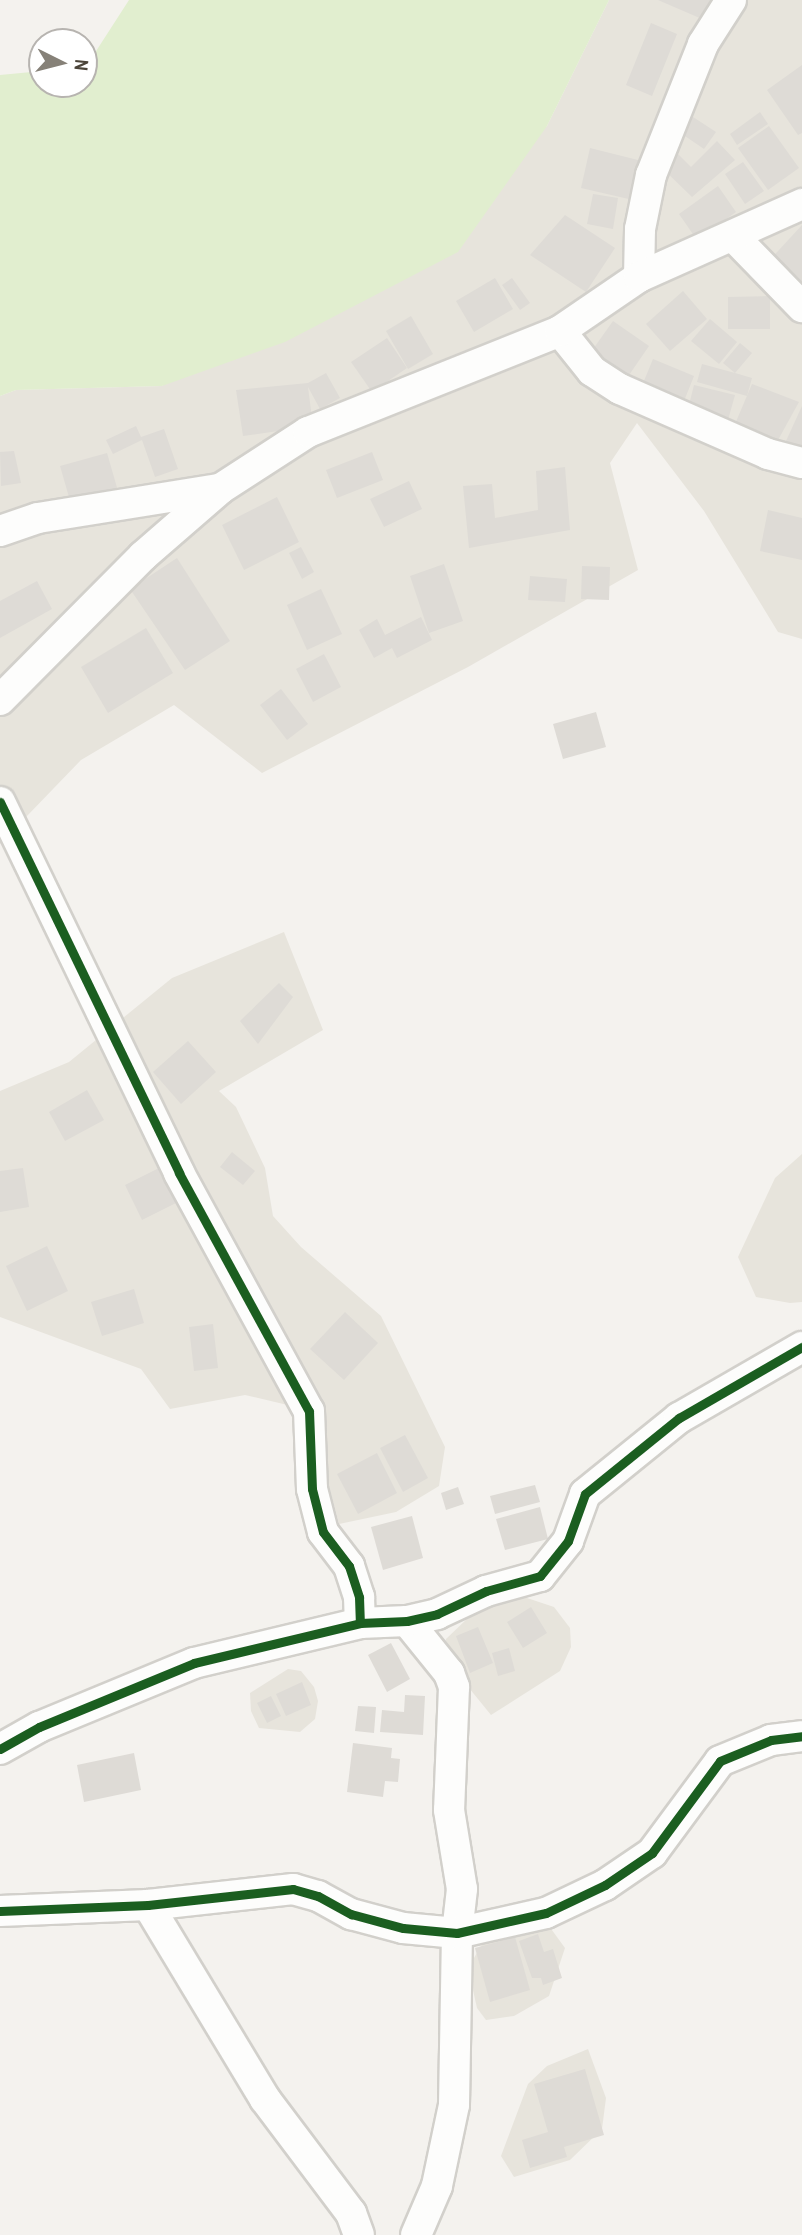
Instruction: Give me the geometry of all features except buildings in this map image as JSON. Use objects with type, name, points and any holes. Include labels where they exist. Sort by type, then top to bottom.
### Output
[{"type":"street","points":[[639,277],[640,229],[651,175],[703,44],[731,0]]},
{"type":"street","points":[[0,701],[143,556],[220,488],[308,432],[560,331],[639,277],[734,237],[802,204]]},
{"type":"street","points":[[734,237],[802,307]]},
{"type":"street","points":[[560,331],[593,371],[620,389],[756,449],[802,463]]},
{"type":"street","points":[[0,531],[38,518],[220,488]]},
{"type":"street","points":[[0,802],[179,1173],[309,1411],[312,1489],[323,1532],[349,1566],[359,1597],[359,1622]]},
{"type":"street","points":[[0,1749],[39,1727],[194,1663],[359,1622],[407,1621],[540,1576],[568,1541],[586,1494],[679,1418],[802,1347]]},
{"type":"street","points":[[407,1621],[449,1673],[454,1688],[449,1810],[461,1875],[457,1933],[454,2105],[437,2186],[416,2235]]},
{"type":"street","points":[[0,1911],[148,1905],[293,1889],[318,1895],[351,1914],[402,1928],[457,1933],[546,1913],[605,1885],[652,1853],[720,1761],[771,1740],[802,1736]]},
{"type":"street","points":[[148,1905],[265,2099],[351,2213],[359,2235]]},
{"type":"shaded area","points":[[609,0],[802,0],[802,639],[778,632],[704,511],[637,423],[610,463],[638,570],[468,667],[262,773],[174,705],[81,760],[0,844],[0,396],[16,390],[162,386],[547,126]]},
{"type":"shaded area","points":[[284,932],[323,1030],[219,1091],[236,1107],[265,1168],[273,1216],[301,1247],[381,1316],[445,1447],[439,1486],[396,1512],[339,1524],[319,1449],[296,1407],[245,1395],[170,1409],[141,1369],[0,1317],[0,1091],[69,1062],[172,978]]},
{"type":"shaded area","points":[[802,1154],[802,1302],[790,1303],[756,1297],[738,1257],[775,1178]]},
{"type":"shaded area","points":[[518,1595],[554,1607],[570,1628],[571,1647],[560,1671],[491,1715],[443,1656],[446,1639],[470,1616]]},
{"type":"shaded area","points":[[288,1669],[301,1671],[314,1687],[318,1701],[315,1719],[300,1732],[259,1728],[251,1711],[250,1693]]},
{"type":"shaded area","points":[[549,1926],[565,1948],[549,1996],[514,2016],[486,2020],[477,2008],[468,1968],[490,1931]]},
{"type":"shaded area","points":[[588,2049],[606,2098],[602,2129],[570,2160],[514,2177],[501,2156],[528,2084],[547,2066]]},
{"type":"green space","points":[[129,0],[609,0],[547,126],[458,252],[285,342],[162,386],[16,390],[0,396],[0,75],[28,72],[28,98],[98,98],[98,48]]},
{"type":"cycle path","points":[[0,802],[179,1173],[309,1411],[312,1489],[323,1532],[349,1566],[359,1597],[360,1623]]},
{"type":"cycle path","points":[[0,1749],[39,1727],[194,1663],[360,1623],[407,1621],[437,1614],[486,1591],[540,1576],[568,1541],[585,1494],[679,1418],[802,1347]]},
{"type":"cycle path","points":[[0,1911],[148,1905],[293,1889],[318,1896],[351,1914],[403,1928],[457,1933],[546,1913],[605,1885],[652,1853],[720,1761],[771,1740],[802,1736]]}]
